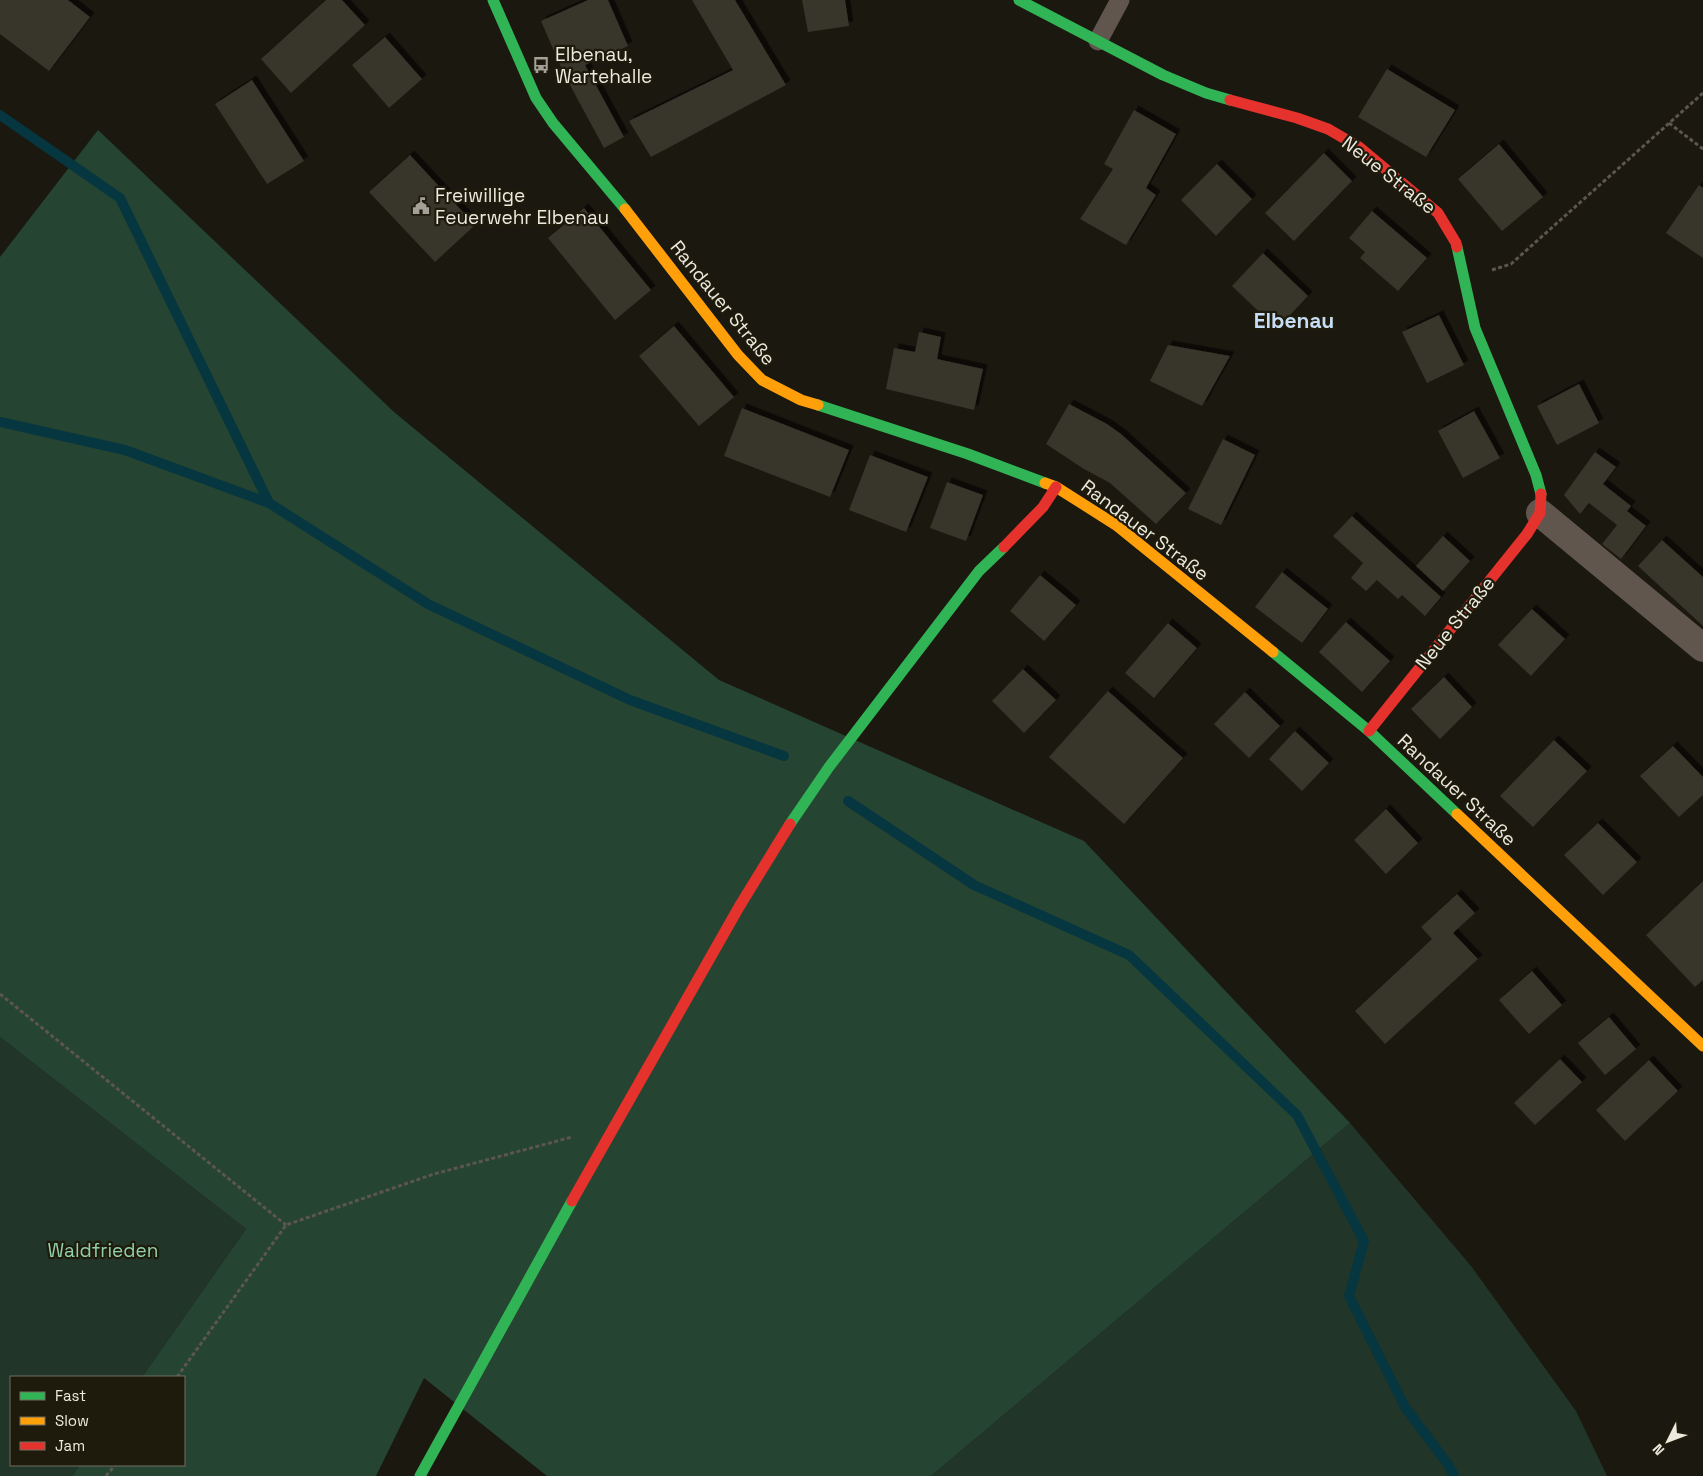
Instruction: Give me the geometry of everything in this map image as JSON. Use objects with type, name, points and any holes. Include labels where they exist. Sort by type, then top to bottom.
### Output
[{"type":"street","name":"Neue Straße","points":[[1019,0],[1163,75],[1206,93],[1328,129],[1359,147],[1438,213],[1456,244],[1475,328],[1536,475],[1541,496],[1540,513],[1527,534],[1369,731]]},
{"type":"street","name":"Randauer Straße","points":[[499,1],[536,98],[553,123],[616,197],[738,355],[762,380],[800,400],[968,454],[1056,487],[1116,525],[1369,731],[1703,1046]]},
{"type":"street","points":[[420,1476],[617,1120],[775,846],[830,767],[979,571],[1027,526],[1043,507],[1056,487]]},
{"type":"street","points":[[1540,513],[1703,648]]},
{"type":"lane","points":[[1098,41],[1120,0]]},
{"type":"path","points":[[1463,278],[1511,264],[1703,93]]},
{"type":"path","points":[[1669,123],[1703,148]]},
{"type":"path","points":[[0,994],[286,1225]]},
{"type":"path","points":[[178,1376],[286,1225],[434,1174],[567,1139],[617,1120]]},
{"type":"path","points":[[106,1476],[114,1466]]},
{"type":"green space","points":[[98,130],[394,412],[719,680],[1084,841],[1350,1123],[931,1476],[547,1476],[424,1378],[376,1476],[72,1476],[79,1466],[185,1466],[185,1376],[143,1376],[246,1229],[0,1037],[0,257]]},
{"type":"green space","name":"Waldfrieden","points":[[0,1037],[246,1229],[143,1376],[10,1376],[10,1466],[79,1466],[72,1476],[0,1476]]},
{"type":"green space","points":[[1350,1123],[1471,1266],[1576,1411],[1607,1476],[931,1476]]},
{"type":"building","points":[[0,0],[68,0],[90,17],[49,71],[0,34]]},
{"type":"building","points":[[326,0],[342,0],[365,25],[291,93],[261,59]]},
{"type":"building","points":[[588,0],[608,0],[628,46],[585,65],[624,137],[604,148],[564,74],[541,21]]},
{"type":"building","points":[[692,0],[735,0],[786,85],[651,157],[629,121],[733,70]]},
{"type":"building","points":[[802,0],[845,0],[849,26],[808,32]]},
{"type":"building","points":[[385,37],[422,79],[389,108],[352,65]]},
{"type":"building","points":[[1387,69],[1455,110],[1426,157],[1358,117]]},
{"type":"building","points":[[252,80],[304,161],[267,184],[215,104]]},
{"type":"building","points":[[1134,110],[1176,134],[1146,188],[1156,195],[1126,245],[1080,219],[1113,169],[1104,164]]},
{"type":"building","points":[[1499,144],[1543,197],[1502,231],[1458,179]]},
{"type":"building","points":[[1324,153],[1352,181],[1294,241],[1265,213]]},
{"type":"building","name":"Freiwillige Feuerwehr Elbenau","points":[[410,155],[475,225],[435,262],[369,192]]},
{"type":"building","points":[[1217,164],[1252,199],[1216,236],[1181,200]]},
{"type":"building","points":[[1699,185],[1703,188],[1703,258],[1666,233]]},
{"type":"building","points":[[584,208],[651,290],[615,320],[548,238]]},
{"type":"building","points":[[1372,211],[1427,258],[1398,291],[1360,258],[1365,252],[1349,238]]},
{"type":"building","points":[[1263,253],[1308,296],[1277,329],[1232,286]]},
{"type":"building","points":[[1439,315],[1464,365],[1427,383],[1402,332]]},
{"type":"building","points":[[674,326],[734,397],[699,426],[639,356]]},
{"type":"building","points":[[919,332],[941,337],[937,359],[983,369],[974,410],[886,389],[894,348],[915,352]]},
{"type":"building","points":[[1168,345],[1230,356],[1202,406],[1150,381]]},
{"type":"building","points":[[1579,384],[1599,423],[1557,445],[1537,406]]},
{"type":"building","points":[[1069,404],[1107,424],[1121,434],[1186,493],[1156,524],[1110,483],[1084,469],[1046,444]]},
{"type":"building","points":[[742,408],[849,450],[830,497],[724,456]]},
{"type":"building","points":[[1474,411],[1500,458],[1463,478],[1438,431]]},
{"type":"building","points":[[1223,439],[1255,455],[1221,525],[1188,509]]},
{"type":"building","points":[[1595,452],[1616,467],[1603,484],[1631,506],[1627,511],[1646,526],[1621,559],[1602,544],[1617,525],[1589,503],[1580,514],[1564,495]]},
{"type":"building","points":[[870,455],[928,477],[906,532],[849,510]]},
{"type":"building","points":[[947,482],[983,495],[966,541],[930,528]]},
{"type":"building","points":[[1352,516],[1441,597],[1425,616],[1402,595],[1398,599],[1377,580],[1366,591],[1351,578],[1363,563],[1333,536]]},
{"type":"building","points":[[1443,536],[1470,561],[1443,591],[1416,566]]},
{"type":"building","points":[[1662,540],[1703,577],[1703,626],[1638,566]]},
{"type":"building","points":[[1282,572],[1328,609],[1302,643],[1255,607]]},
{"type":"building","points":[[1040,575],[1076,605],[1044,641],[1010,611]]},
{"type":"building","points":[[1532,609],[1565,639],[1531,676],[1498,645]]},
{"type":"building","points":[[1346,622],[1390,661],[1362,692],[1319,652]]},
{"type":"building","points":[[1168,623],[1197,648],[1154,698],[1125,673]]},
{"type":"building","points":[[1023,669],[1056,700],[1024,733],[992,701]]},
{"type":"building","points":[[1444,677],[1472,707],[1440,739],[1411,709]]},
{"type":"building","points":[[1108,691],[1183,758],[1124,824],[1049,757]]},
{"type":"building","points":[[1245,692],[1280,726],[1249,758],[1214,724]]},
{"type":"building","points":[[1295,731],[1329,763],[1302,791],[1269,759]]},
{"type":"building","points":[[1554,740],[1587,771],[1533,827],[1500,796]]},
{"type":"building","points":[[1673,746],[1703,777],[1703,795],[1679,817],[1640,776]]},
{"type":"building","points":[[1386,809],[1418,843],[1386,874],[1354,840]]},
{"type":"building","points":[[1598,823],[1637,862],[1603,895],[1564,855]]},
{"type":"building","points":[[1703,881],[1703,980],[1695,987],[1646,935]]},
{"type":"building","points":[[1457,894],[1475,913],[1453,933],[1478,959],[1385,1044],[1355,1011],[1432,939],[1421,927]]},
{"type":"building","points":[[1532,971],[1562,1005],[1529,1034],[1499,1000]]},
{"type":"building","points":[[1609,1017],[1636,1049],[1605,1075],[1578,1043]]},
{"type":"building","points":[[1560,1059],[1582,1082],[1535,1125],[1514,1103]]},
{"type":"building","points":[[1649,1060],[1678,1091],[1625,1141],[1596,1110]]},
{"type":"waterway","points":[[0,115],[120,198],[269,503],[428,604],[630,700],[784,756]]},
{"type":"waterway","points":[[0,422],[125,450],[269,503]]},
{"type":"waterway","points":[[848,801],[974,885],[1129,955],[1297,1115],[1364,1241],[1349,1296],[1405,1407],[1449,1466],[1454,1476]]},
{"type":"traffic: fast","points":[[493,0],[536,98],[553,123],[625,209]]},
{"type":"traffic: fast","points":[[1019,0],[1163,75],[1206,93],[1230,100]]},
{"type":"traffic: fast","points":[[1457,247],[1475,328],[1536,475],[1541,494]]},
{"type":"traffic: fast","points":[[818,405],[968,454],[1045,483]]},
{"type":"traffic: fast","points":[[790,824],[829,767],[979,571],[1004,547]]},
{"type":"traffic: fast","points":[[1273,652],[1369,731],[1457,814]]},
{"type":"traffic: fast","points":[[420,1476],[572,1201]]},
{"type":"traffic: slow","points":[[625,209],[738,355],[762,380],[801,400],[818,405]]},
{"type":"traffic: slow","points":[[1045,483],[1056,487],[1116,525],[1273,652]]},
{"type":"traffic: slow","points":[[1457,814],[1703,1046]]},
{"type":"traffic: jam","points":[[1230,100],[1297,118],[1328,129],[1359,147],[1438,213],[1457,247]]},
{"type":"traffic: jam","points":[[1004,547],[1043,507],[1056,487]]},
{"type":"traffic: jam","points":[[1369,731],[1527,534],[1540,513],[1541,494]]},
{"type":"traffic: jam","points":[[572,1201],[739,907],[790,824]]},
{"type":"place","name":"Elbenau, Wartehalle","points":[[541,65]]},
{"type":"place","name":"Freiwillige Feuerwehr Elbenau","points":[[421,206]]},
{"type":"district","name":"Elbenau","points":[[1294,320]]}]
